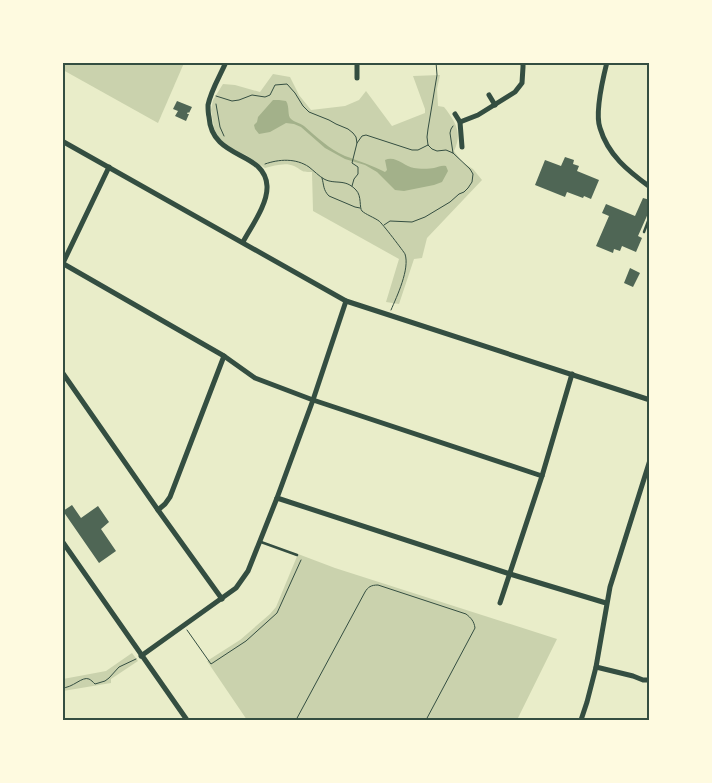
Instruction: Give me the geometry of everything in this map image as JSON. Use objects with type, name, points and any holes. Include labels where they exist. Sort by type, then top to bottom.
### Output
[{"type":"street","points":[[226,62],[208,106],[209,126],[218,141],[259,167],[267,186],[265,201],[243,242]]},
{"type":"street","points":[[357,78],[358,62]]},
{"type":"street","points":[[460,122],[495,105],[515,92],[522,83],[522,62]]},
{"type":"street","points":[[607,62],[599,102],[599,127],[610,151],[631,173],[650,187]]},
{"type":"street","points":[[489,94],[495,105]]},
{"type":"street","points":[[455,114],[460,122],[462,147]]},
{"type":"street","points":[[62,141],[346,301],[650,400]]},
{"type":"street","points":[[109,167],[63,263],[224,356],[255,378],[313,400],[542,476]]},
{"type":"street","points":[[141,656],[236,588],[248,571],[313,400],[346,301]]},
{"type":"street","points":[[158,510],[170,497],[224,356]]},
{"type":"street","points":[[62,372],[222,598]]},
{"type":"street","points":[[500,603],[542,476],[572,374]]},
{"type":"street","points":[[581,720],[596,667],[606,604],[614,571],[649,464]]},
{"type":"street","points":[[277,498],[606,604]]},
{"type":"street","points":[[62,541],[186,720]]},
{"type":"street","points":[[596,667],[643,680],[650,680]]},
{"type":"lane","points":[[644,232],[650,216]]},
{"type":"lane","points":[[260,541],[297,556]]},
{"type":"path","points":[[383,225],[390,220],[412,222],[420,219],[450,202],[468,188],[472,182],[473,174],[452,153],[446,150],[437,151],[428,145],[427,134],[437,75],[436,62]]},
{"type":"path","points":[[224,136],[217,116],[214,95],[226,100],[239,100],[252,95],[270,95],[275,85],[287,84],[309,112],[354,133],[357,143],[352,163],[358,167],[358,174],[354,179],[352,187]]},
{"type":"path","points":[[452,153],[450,129],[460,122]]},
{"type":"path","points":[[357,143],[362,136],[366,135],[412,150],[418,150],[428,145]]},
{"type":"path","points":[[259,167],[266,163],[292,160],[301,162],[325,180],[344,182],[352,187],[359,195],[362,212],[379,221],[405,254],[406,263],[402,285],[389,315]]},
{"type":"path","points":[[322,177],[325,192],[329,196],[361,209]]},
{"type":"path","points":[[183,626],[211,664],[246,641],[277,613],[301,559],[297,556]]},
{"type":"path","points":[[296,720],[365,592],[373,584],[378,584],[466,614],[474,622],[475,628],[426,720]]},
{"type":"path","points":[[62,688],[70,687],[86,678],[95,684],[105,681],[119,667],[133,662],[141,656]]},
{"type":"shaded area","points":[[63,62],[184,63],[158,123],[63,70]]},
{"type":"shaded area","points":[[273,74],[290,77],[299,95],[311,110],[345,106],[359,100],[366,91],[392,126],[425,113],[413,76],[440,75],[437,89],[438,106],[444,107],[458,133],[457,145],[454,151],[462,162],[473,169],[482,180],[427,238],[422,258],[414,259],[399,304],[386,302],[399,259],[313,211],[312,172],[303,171],[287,164],[265,168],[246,155],[228,147],[220,140],[214,128],[211,110],[213,100],[223,84],[235,85],[260,92]]},
{"type":"shaded area","points":[[273,100],[286,101],[291,119],[304,126],[328,146],[345,156],[385,172],[387,170],[385,160],[389,159],[416,168],[430,169],[446,166],[448,171],[442,182],[434,185],[404,191],[395,190],[377,172],[365,165],[345,159],[325,148],[301,127],[294,124],[286,123],[270,132],[259,134],[254,125],[258,117]]},
{"type":"shaded area","points":[[298,554],[335,568],[557,639],[517,720],[247,720],[207,661],[240,640],[276,607]]},
{"type":"shaded area","points":[[132,653],[138,661],[111,679],[111,683],[63,691],[63,679],[106,671]]},
{"type":"building","points":[[177,101],[192,107],[187,114],[189,114],[186,121],[175,116],[178,111],[173,109]]},
{"type":"building","points":[[565,157],[574,160],[573,164],[579,166],[577,171],[599,180],[591,199],[567,192],[565,197],[535,185],[545,160],[561,166]]},
{"type":"building","points":[[643,198],[650,200],[650,209],[638,236],[642,238],[636,252],[622,246],[620,251],[614,249],[613,253],[596,246],[609,216],[602,213],[606,204],[635,216]]},
{"type":"building","points":[[630,268],[640,273],[633,287],[624,283]]},
{"type":"building","points":[[72,505],[81,518],[98,506],[109,522],[101,529],[116,551],[99,563],[63,511]]}]
